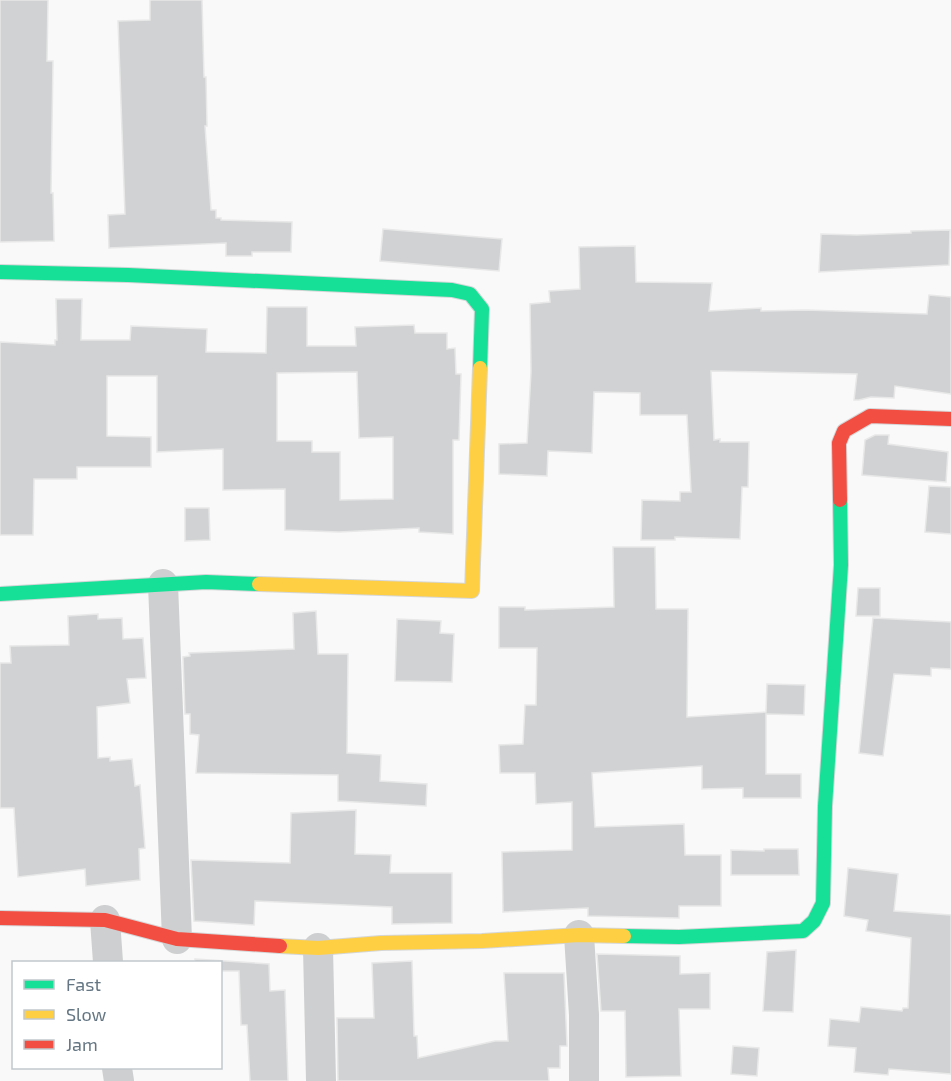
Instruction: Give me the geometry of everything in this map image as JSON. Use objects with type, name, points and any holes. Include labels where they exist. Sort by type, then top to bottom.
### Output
[{"type":"street","points":[[0,272],[139,275],[452,290],[470,294],[482,309],[472,591],[285,584],[163,584],[0,594]]},
{"type":"street","points":[[0,918],[105,920],[177,939],[318,948],[381,943],[482,941],[579,935],[679,937],[803,931],[814,921],[823,903],[825,806],[842,565],[839,443],[844,431],[870,416],[951,419]]},
{"type":"street","points":[[163,584],[177,939]]},
{"type":"street","points":[[105,920],[108,961]]},
{"type":"street","points":[[579,935],[584,1015],[584,1081]]},
{"type":"street","points":[[318,948],[321,1081]]},
{"type":"building","points":[[0,0],[48,0],[47,61],[53,61],[51,193],[53,193],[54,241],[0,242]]},
{"type":"building","points":[[150,0],[202,0],[204,77],[206,77],[207,126],[205,126],[211,210],[216,210],[216,218],[221,218],[221,220],[292,222],[291,252],[252,252],[252,256],[226,256],[226,243],[109,248],[108,215],[125,214],[118,21],[150,20]]},
{"type":"building","points":[[383,229],[502,239],[499,271],[380,261]]},
{"type":"building","points":[[950,230],[949,265],[819,272],[821,234],[857,235]]},
{"type":"building","points":[[635,246],[636,282],[712,283],[709,311],[761,308],[761,311],[806,310],[927,314],[929,295],[951,297],[951,394],[895,386],[894,398],[871,397],[854,400],[857,374],[711,371],[714,440],[749,442],[748,487],[742,487],[740,539],[675,537],[675,540],[641,540],[642,500],[680,501],[680,492],[691,492],[687,415],[640,415],[640,393],[594,392],[592,453],[548,451],[547,476],[499,474],[499,444],[527,443],[531,372],[530,304],[550,302],[549,291],[580,289],[579,247]]},
{"type":"building","points":[[56,299],[82,299],[81,340],[130,340],[131,326],[207,329],[206,352],[266,353],[267,307],[307,307],[307,346],[356,346],[355,327],[414,325],[415,333],[447,333],[447,349],[455,348],[456,374],[461,374],[459,440],[453,440],[453,534],[419,532],[419,528],[339,532],[285,530],[285,489],[223,490],[223,449],[157,452],[157,376],[107,376],[107,436],[151,437],[151,467],[77,467],[77,479],[34,479],[33,535],[0,535],[0,342],[55,345],[55,340],[57,340]],"holes":[[[357,372],[359,438],[393,437],[393,499],[340,500],[340,452],[312,452],[312,441],[277,441],[277,373]]]},
{"type":"building","points":[[875,435],[889,435],[888,444],[948,452],[946,482],[862,475],[865,440]]},
{"type":"building","points":[[929,486],[951,487],[951,534],[925,532]]},
{"type":"building","points":[[185,508],[209,508],[210,540],[185,541]]},
{"type":"building","points":[[613,547],[655,547],[656,609],[688,609],[687,717],[766,712],[767,684],[805,685],[804,715],[766,714],[766,774],[801,774],[801,798],[743,798],[743,788],[702,789],[702,766],[592,773],[595,827],[684,824],[685,855],[721,855],[721,906],[679,906],[679,918],[588,916],[588,908],[503,912],[502,852],[572,850],[572,802],[536,804],[535,773],[500,773],[499,745],[523,744],[525,705],[536,705],[537,648],[499,648],[499,607],[525,607],[525,610],[614,607]]},
{"type":"building","points":[[858,588],[880,588],[880,616],[856,616]]},
{"type":"building","points":[[316,611],[318,654],[348,654],[347,753],[381,755],[380,781],[427,784],[426,806],[338,801],[338,775],[196,773],[199,735],[190,734],[190,714],[185,714],[183,657],[190,656],[189,653],[294,649],[293,613]]},
{"type":"building","points":[[98,614],[98,619],[122,618],[123,639],[143,638],[146,678],[127,679],[130,703],[97,707],[98,758],[110,757],[110,761],[132,759],[135,786],[140,785],[145,848],[139,849],[140,880],[86,886],[85,869],[18,877],[14,808],[0,808],[0,663],[11,663],[10,646],[69,645],[68,616]]},
{"type":"building","points":[[873,618],[951,622],[951,669],[931,668],[931,676],[894,674],[883,756],[859,753]]},
{"type":"building","points":[[397,619],[441,621],[440,633],[454,634],[452,682],[395,681]]},
{"type":"building","points":[[356,810],[355,854],[391,855],[390,873],[452,873],[452,923],[392,924],[392,907],[255,901],[254,925],[194,921],[191,860],[290,863],[291,813]]},
{"type":"building","points":[[764,849],[798,849],[799,875],[731,875],[731,850],[764,851]]},
{"type":"building","points":[[848,868],[898,874],[894,911],[951,915],[951,1074],[889,1069],[888,1075],[854,1072],[856,1048],[828,1046],[830,1019],[859,1022],[861,1007],[902,1011],[903,1008],[908,1008],[911,938],[866,931],[868,920],[844,916]]},
{"type":"building","points":[[796,950],[793,1012],[763,1011],[767,952]]},
{"type":"building","points":[[597,954],[680,956],[680,974],[710,973],[710,1009],[679,1009],[681,1076],[626,1077],[625,1011],[601,1011]]},
{"type":"building","points":[[195,959],[269,964],[270,991],[285,990],[288,1081],[250,1081],[247,1025],[241,1025],[239,971],[222,971],[222,961],[195,961]]},
{"type":"building","points":[[412,961],[414,1036],[417,1036],[418,1058],[495,1041],[508,1041],[504,973],[564,973],[567,1046],[560,1046],[560,1068],[548,1068],[549,1081],[338,1081],[337,1018],[374,1018],[372,963]]},
{"type":"building","points":[[733,1046],[759,1048],[757,1076],[731,1074]]},
{"type":"traffic: fast","points":[[0,272],[128,275],[452,290],[470,294],[482,309],[480,368]]},
{"type":"traffic: fast","points":[[624,936],[679,937],[803,931],[814,921],[823,903],[825,806],[841,565],[840,500]]},
{"type":"traffic: fast","points":[[0,594],[206,582],[259,584]]},
{"type":"traffic: slow","points":[[259,584],[472,591],[480,368]]},
{"type":"traffic: slow","points":[[280,946],[318,948],[381,943],[482,941],[579,935],[624,936]]},
{"type":"traffic: jam","points":[[840,500],[839,443],[844,431],[870,416],[951,419]]},
{"type":"traffic: jam","points":[[0,918],[105,920],[177,939],[280,946]]}]
